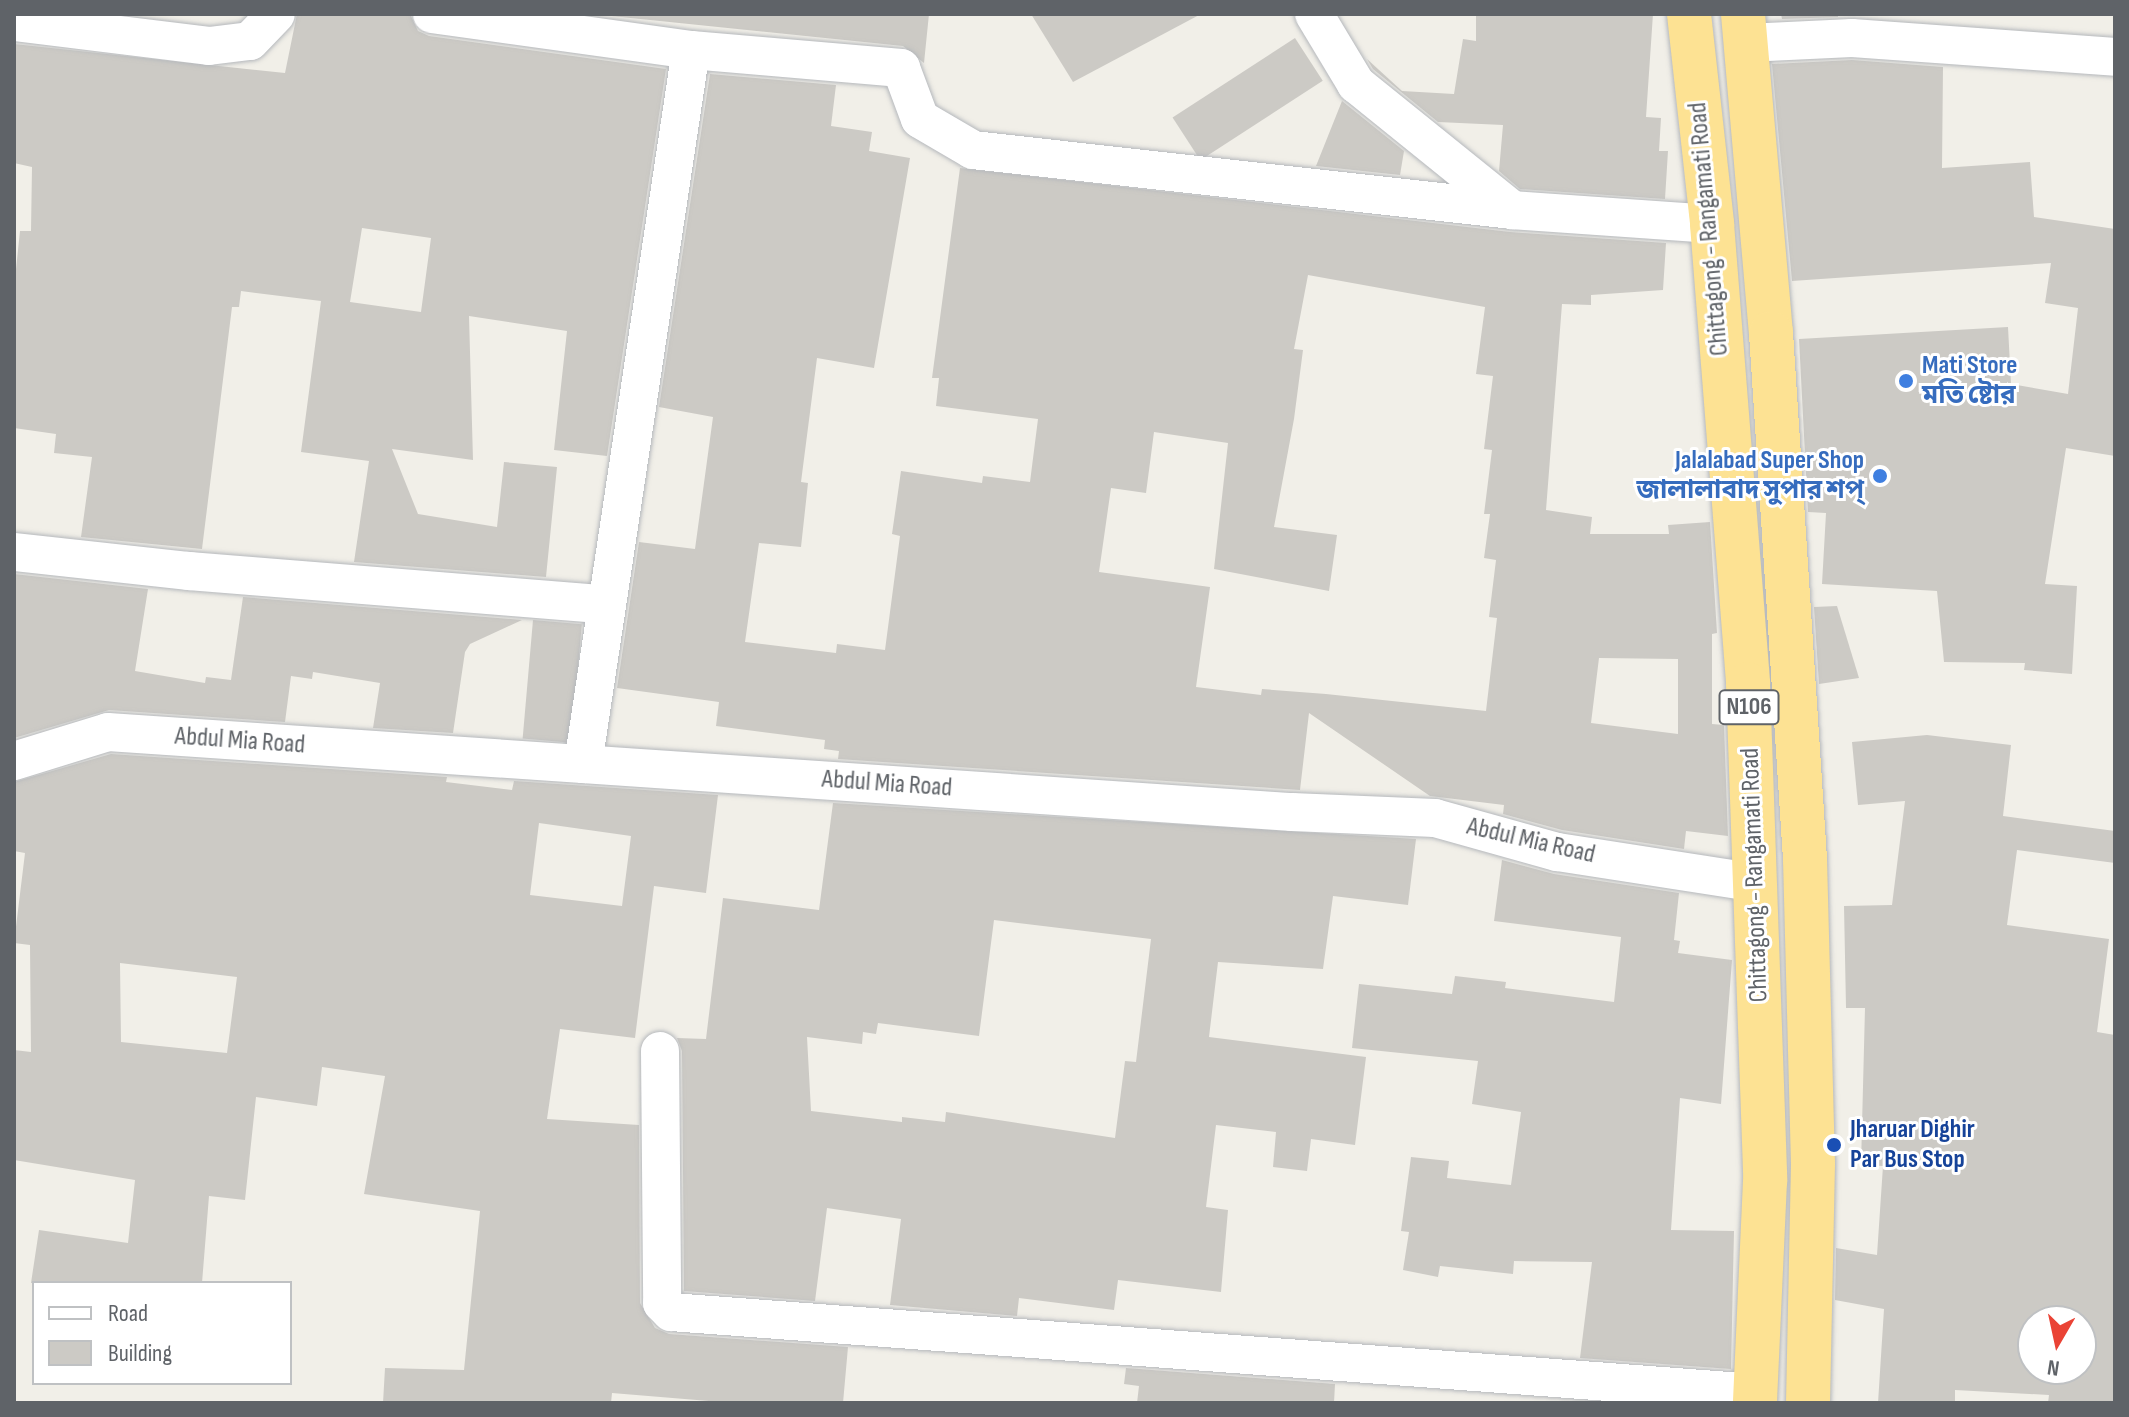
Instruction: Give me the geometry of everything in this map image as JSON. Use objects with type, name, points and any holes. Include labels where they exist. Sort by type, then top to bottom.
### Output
[{"type":"highway","name":"Chittagong - Rangamati Road","points":[[1689,14],[1712,224],[1748,684],[1765,1181],[1756,1398]]},
{"type":"highway","name":"Chittagong - Rangamati Road","points":[[1744,28],[1805,859],[1813,1164],[1808,1403]]},
{"type":"street","points":[[14,22],[209,46],[250,41],[276,14]]},
{"type":"street","points":[[432,14],[691,50],[901,68],[920,119],[973,150],[1512,210],[1712,224]]},
{"type":"street","points":[[1314,14],[1356,84],[1512,210]]},
{"type":"street","points":[[1744,28],[2115,57]]},
{"type":"street","points":[[583,764],[603,604],[627,483],[691,50]]},
{"type":"street","points":[[14,552],[189,571],[603,604]]},
{"type":"street","name":"Abdul Mia Road","points":[[14,761],[108,732],[1435,818],[1557,852],[1757,883]]},
{"type":"street","points":[[660,1051],[662,1303],[671,1312],[1756,1398]]},
{"type":"building","points":[[297,14],[410,14],[418,31],[429,36],[666,69],[607,456],[554,450],[567,331],[469,316],[473,460],[392,449],[418,514],[497,527],[504,462],[557,467],[546,577],[354,562],[369,461],[301,452],[321,301],[241,291],[239,307],[232,307],[202,549],[81,537],[92,457],[54,453],[56,434],[14,428],[14,288],[20,231],[31,231],[32,167],[14,163],[14,44],[285,73]],"holes":[[[362,228],[431,238],[421,312],[350,302]]]},
{"type":"building","points":[[592,14],[929,14],[924,63],[903,46]]},
{"type":"building","points":[[1031,14],[1201,14],[1073,82]]},
{"type":"building","points":[[1476,14],[1653,14],[1646,117],[1661,118],[1659,151],[1668,151],[1665,199],[1520,189],[1499,171],[1503,125],[1438,122],[1373,69],[1367,59],[1402,91],[1454,94],[1463,39],[1476,41]]},
{"type":"building","points":[[1781,14],[1838,14],[1838,17],[1782,19]]},
{"type":"building","points":[[1295,38],[1323,81],[1200,160],[1173,118]]},
{"type":"building","points":[[1852,60],[1943,67],[1942,168],[2030,162],[2034,217],[2115,229],[2115,456],[2066,448],[2045,584],[2077,586],[2072,674],[2024,670],[2025,663],[1944,662],[1937,591],[1822,584],[1826,513],[1808,512],[1799,339],[2008,327],[2011,384],[2068,394],[2078,308],[2045,303],[2051,263],[1792,281],[1772,64]]},
{"type":"building","points":[[710,74],[836,85],[831,126],[872,132],[869,151],[910,158],[874,368],[817,358],[801,482],[808,483],[801,547],[759,543],[745,642],[836,653],[837,644],[885,650],[900,536],[892,534],[901,471],[982,483],[983,476],[1030,482],[1038,419],[936,406],[939,378],[932,378],[960,168],[1510,232],[1666,243],[1663,290],[1591,295],[1591,305],[1562,304],[1546,510],[1592,517],[1590,534],[1669,534],[1668,525],[1710,522],[1717,633],[1712,634],[1712,724],[1724,725],[1728,836],[1686,831],[1684,849],[1562,830],[1503,814],[1504,805],[1430,796],[1309,713],[1300,790],[838,759],[839,751],[824,749],[825,740],[716,726],[719,702],[617,688],[639,542],[695,549],[713,417],[659,407]],"holes":[[[1308,275],[1485,307],[1476,374],[1493,376],[1484,449],[1492,450],[1484,514],[1490,514],[1484,558],[1496,560],[1489,617],[1497,618],[1486,711],[1326,694],[1262,689],[1261,695],[1196,687],[1210,587],[1099,572],[1111,488],[1146,493],[1154,432],[1228,443],[1214,569],[1329,591],[1337,535],[1274,527],[1294,419],[1303,350],[1294,349]],[[1599,658],[1678,659],[1678,734],[1591,723]]]},
{"type":"building","points":[[1342,101],[1404,151],[1400,175],[1316,166]]},
{"type":"building","points":[[14,574],[148,589],[135,671],[205,683],[206,677],[231,680],[243,597],[522,620],[470,644],[465,652],[453,733],[373,728],[380,683],[313,672],[312,679],[291,676],[285,722],[109,710],[14,738]]},
{"type":"building","points":[[1837,606],[1859,678],[1819,684],[1814,607]]},
{"type":"building","points":[[533,620],[582,624],[571,743],[523,739]]},
{"type":"building","points":[[1927,735],[2011,745],[2003,816],[2115,831],[2115,863],[2017,850],[2007,925],[2109,939],[2097,1032],[2115,1035],[2115,1403],[2048,1403],[2049,1395],[1955,1390],[1955,1403],[1878,1403],[1884,1309],[1835,1300],[1836,1248],[1877,1255],[1883,1166],[1861,1165],[1865,1008],[1846,1008],[1844,906],[1892,905],[1905,801],[1858,805],[1852,742]]},
{"type":"building","points":[[111,754],[447,777],[446,782],[512,790],[514,781],[718,795],[706,893],[654,886],[635,1038],[560,1029],[547,1119],[639,1125],[640,1303],[655,1328],[669,1334],[848,1347],[843,1403],[733,1403],[612,1393],[611,1403],[383,1403],[385,1368],[464,1370],[480,1211],[364,1194],[385,1076],[322,1067],[317,1106],[256,1097],[245,1200],[209,1196],[202,1281],[31,1283],[39,1230],[128,1243],[135,1180],[14,1160],[14,1050],[31,1052],[30,945],[14,943],[25,853],[14,851],[14,782]],"holes":[[[539,823],[631,836],[622,906],[530,895]],[[120,963],[237,977],[227,1053],[121,1042]]]},
{"type":"building","points":[[833,803],[1416,839],[1408,905],[1333,896],[1323,969],[1218,962],[1209,1037],[1366,1057],[1355,1145],[1311,1139],[1307,1171],[1273,1167],[1276,1132],[1216,1125],[1206,1207],[1228,1210],[1221,1292],[1118,1280],[1114,1310],[1019,1298],[1017,1316],[890,1305],[901,1219],[827,1208],[815,1301],[684,1291],[682,1051],[677,1038],[706,1039],[723,898],[819,910]],"holes":[[[994,920],[1151,939],[1136,1062],[1125,1061],[1115,1138],[946,1112],[945,1122],[902,1117],[902,1122],[811,1111],[807,1037],[862,1044],[863,1032],[876,1034],[878,1023],[979,1036]]]},
{"type":"building","points":[[1502,860],[1554,874],[1679,893],[1674,940],[1680,941],[1678,953],[1732,960],[1721,1104],[1680,1098],[1671,1230],[1734,1231],[1731,1369],[1580,1358],[1592,1262],[1514,1261],[1513,1274],[1440,1266],[1438,1277],[1403,1270],[1409,1232],[1401,1231],[1411,1157],[1449,1161],[1447,1178],[1511,1185],[1521,1112],[1472,1104],[1478,1061],[1352,1048],[1359,984],[1452,994],[1455,976],[1506,982],[1505,988],[1614,1002],[1621,937],[1494,921]]},
{"type":"building","points":[[1126,1368],[1335,1384],[1334,1403],[1137,1403],[1139,1386],[1124,1384]]},
{"type":"place","name":"Mati Store মতি ষ্টোর","points":[[1906,381]]},
{"type":"place","name":"Jalalabad Super Shop জালালাবাদ সুপার শপ্","points":[[1880,476]]},
{"type":"place","name":"Jharuar Dighir Par Bus Stop","points":[[1834,1145]]}]
